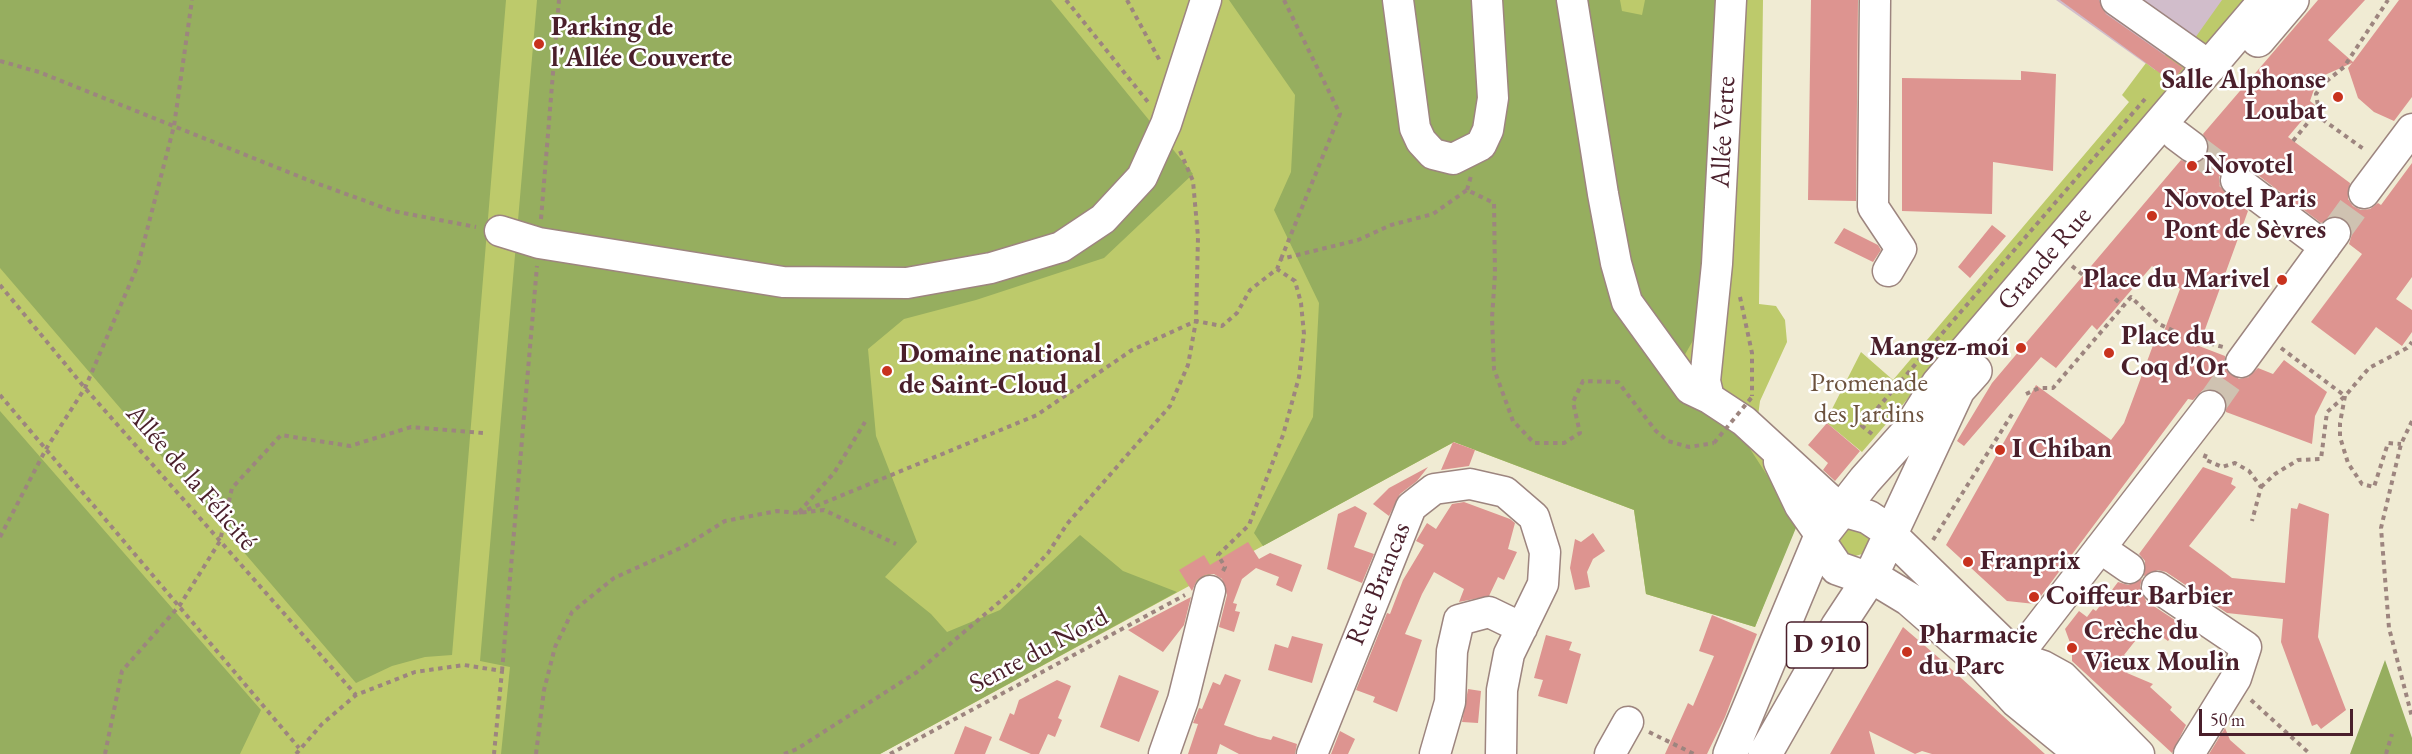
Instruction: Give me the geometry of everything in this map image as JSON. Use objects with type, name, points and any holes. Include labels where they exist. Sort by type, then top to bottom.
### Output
[{"type":"main road","name":"Grande Rue","points":[[1730,754],[1753,705],[1821,536],[1840,509],[1907,433],[1938,384],[2266,0]]},
{"type":"main road","name":"Grande Rue","points":[[1766,754],[1838,626],[1871,576],[1958,390],[2075,269],[2184,141],[2292,0]]},
{"type":"main road","points":[[1840,509],[1868,517],[1890,536],[2016,657],[2105,754]]},
{"type":"main road","points":[[1821,536],[1822,546],[1837,568],[1857,575],[1871,576],[1909,599],[1981,662],[2070,750]]},
{"type":"main road","points":[[1981,662],[2016,657]]},
{"type":"street","points":[[500,231],[539,243],[783,282],[907,283],[991,268],[1061,247],[1103,219],[1142,177],[1166,124],[1206,0]]},
{"type":"street","points":[[1398,0],[1415,128],[1421,141],[1433,154],[1453,159],[1481,145],[1488,130],[1493,98],[1487,0]]},
{"type":"street","points":[[1572,0],[1603,194],[1621,284],[1627,302],[1695,378],[1840,509]]},
{"type":"street","name":"Allée Verte","points":[[1695,378],[1717,264],[1731,0]]},
{"type":"street","points":[[1875,0],[1873,207],[1901,249],[1888,271]]},
{"type":"street","points":[[2116,0],[2211,67]]},
{"type":"street","points":[[2364,194],[2412,129]]},
{"type":"street","points":[[2236,180],[2330,240],[2241,362]]},
{"type":"street","points":[[2018,701],[2016,657],[2210,406]]},
{"type":"street","points":[[1772,449],[1800,506],[1821,536]]},
{"type":"street","name":"Rue Brancas","points":[[1311,754],[1410,507],[1434,489],[1470,484],[1504,492],[1534,517],[1545,552],[1543,584],[1509,654],[1502,690],[1502,754]]},
{"type":"street","points":[[2100,548],[2128,568]]},
{"type":"street","points":[[1164,754],[1183,700],[1217,579]]},
{"type":"street","points":[[2157,587],[2246,647],[2236,678],[2189,754]]},
{"type":"street","points":[[1435,754],[1450,702],[1452,651],[1459,620],[1489,612],[1522,628]]},
{"type":"street","points":[[2016,657],[2043,666],[2063,677],[2139,754]]},
{"type":"street","points":[[1610,754],[1628,722]]},
{"type":"path","points":[[0,537],[46,449],[86,388],[138,265],[174,126],[192,0]]},
{"type":"path","points":[[494,754],[559,0]]},
{"type":"path","points":[[784,754],[797,749],[917,672],[1017,587],[1048,554],[1067,524],[1170,406],[1188,365],[1196,321],[1198,237],[1194,181],[1166,124],[1066,0]]},
{"type":"path","points":[[1127,0],[1162,67]]},
{"type":"path","points":[[799,513],[1037,415],[1132,350],[1196,321],[1222,326],[1237,313],[1250,290],[1277,269],[1340,114],[1284,0]]},
{"type":"path","points":[[2293,141],[2315,114],[2318,106],[2316,94],[2323,84],[2344,67],[2388,0]]},
{"type":"path","points":[[0,61],[39,72],[313,182],[393,211],[500,231]]},
{"type":"path","points":[[2313,75],[2323,84]]},
{"type":"path","points":[[2315,114],[2386,165]]},
{"type":"path","points":[[1281,259],[1358,240],[1391,225],[1433,214],[1467,190],[1494,203],[1495,274],[1492,318],[1494,369],[1513,421],[1534,443],[1564,443],[1580,433],[1573,402],[1583,381],[1618,382],[1656,431],[1668,441],[1689,447],[1714,443],[1752,397],[1752,353],[1741,299],[1717,264]]},
{"type":"path","points":[[1217,579],[1218,555],[1249,525],[1283,435],[1299,377],[1304,334],[1301,303],[1295,281],[1277,269]]},
{"type":"path","name":"Allée de la Félicité","points":[[0,285],[86,388],[356,695]]},
{"type":"path","points":[[2026,394],[2039,388],[2053,388],[2131,297],[2159,324],[2174,331]]},
{"type":"path","points":[[2115,299],[2123,306]]},
{"type":"path","points":[[2262,333],[2345,396]]},
{"type":"path","points":[[2252,521],[2261,487],[2275,474],[2298,460],[2320,459],[2326,412],[2345,396],[2369,368],[2407,348],[2412,342]]},
{"type":"path","points":[[0,395],[299,748]]},
{"type":"path","points":[[2345,396],[2341,409],[2340,437],[2348,463],[2362,484],[2374,487],[2388,443],[2401,444]]},
{"type":"path","points":[[1917,564],[2014,411]]},
{"type":"path","points":[[2412,421],[2401,444],[2381,528],[2389,627],[2412,717]]},
{"type":"path","points":[[799,513],[834,473],[865,422]]},
{"type":"path","points":[[105,754],[122,671],[180,605],[220,541],[232,488],[281,435],[350,446],[411,427],[483,433]]},
{"type":"path","points":[[2207,450],[2204,459],[2223,466],[2235,463],[2249,471],[2261,487]]},
{"type":"path","points":[[536,754],[544,690],[555,647],[572,612],[614,578],[685,546],[725,521],[777,511],[799,513],[824,510],[896,544]]},
{"type":"path","name":"Sente du Nord","points":[[890,754],[1217,579]]},
{"type":"path","points":[[296,754],[322,724],[356,695],[415,672],[464,665],[502,671]]},
{"type":"path","points":[[2236,678],[2252,701],[2310,754]]},
{"type":"path","points":[[1628,722],[1694,754]]},
{"type":"path","points":[[2386,754],[2392,734]]},
{"type":"shaded area","points":[[2056,0],[2249,0],[2177,86]]},
{"type":"green space","name":"Domaine national de Saint-Cloud","points":[[0,0],[1763,0],[1759,304],[1776,306],[1785,320],[1787,342],[1760,401],[1758,416],[1833,482],[1794,528],[1755,627],[1646,594],[1634,510],[1454,442],[880,754],[0,754]]},
{"type":"green space","points":[[0,0],[506,0],[452,655],[425,657],[392,666],[356,683],[0,268]]},
{"type":"green space","points":[[537,0],[1051,0],[1193,174],[1104,258],[976,300],[904,319],[868,349],[876,436],[917,542],[885,577],[931,614],[947,632],[1000,610],[1080,535],[1123,571],[1177,592],[880,754],[501,754],[510,667],[480,661]]},
{"type":"green space","points":[[1229,0],[1620,0],[1622,11],[1642,15],[1645,0],[1723,0],[1703,323],[1672,377],[1741,435],[1798,523],[1755,627],[1646,594],[1634,510],[1454,442],[1263,546],[1254,533],[1313,417],[1319,303],[1274,210],[1291,172],[1295,95]]},
{"type":"green space","name":"Promenade des Jardins","points":[[2222,0],[2251,0],[1862,452],[1827,423],[1861,352],[1893,380],[2129,102],[2122,95],[2146,63],[2155,70],[2183,30],[2195,38]]},
{"type":"green space","points":[[0,411],[261,710],[240,754],[0,754]]},
{"type":"green space","points":[[1852,525],[1867,535],[1869,540],[1862,554],[1852,557],[1839,548],[1837,538]]},
{"type":"green space","points":[[2385,660],[2412,738],[2412,754],[2350,754]]},
{"type":"building","points":[[1811,0],[1858,0],[1856,201],[1808,200]]},
{"type":"building","points":[[2060,0],[2099,0],[2106,14],[2183,68],[2173,80],[2168,79]]},
{"type":"building","points":[[2318,0],[2365,0],[2328,40],[2353,62],[2399,0],[2412,0],[2412,97],[2394,121],[2374,112],[2358,98],[2348,68],[2352,63],[2318,78],[2310,101],[2315,105],[2288,137],[2350,183],[2348,199],[2353,206],[2361,210],[2370,209],[2378,203],[2381,205],[2412,163],[2412,277],[2396,299],[2412,310],[2412,332],[2402,346],[2376,327],[2355,355],[2311,322],[2362,254],[2349,244],[2352,234],[2350,226],[2345,219],[2336,216],[2321,223],[2246,166],[2238,163],[2229,164],[2219,177],[2220,186],[2248,211],[2199,346],[2225,356],[2226,369],[2239,379],[2248,377],[2258,368],[2273,374],[2284,360],[2327,392],[2315,416],[2312,444],[2226,412],[2226,400],[2221,393],[2213,389],[2203,390],[2193,400],[2188,399],[2035,604],[2007,601],[1946,545],[2036,385],[2111,440],[2124,423],[2158,332],[2163,334],[2180,289],[2152,266],[2097,330],[2092,325],[2056,368],[2041,357],[1964,446],[1957,441],[1992,383],[2181,160],[2191,164],[2205,158],[2209,148],[2203,134]]},
{"type":"building","points":[[2021,71],[2056,74],[2053,171],[1993,162],[1992,214],[1902,211],[1902,78],[2021,80]]},
{"type":"building","points":[[1992,225],[2006,236],[1970,278],[1958,267]]},
{"type":"building","points":[[1844,228],[1878,245],[1881,250],[1873,262],[1834,243]]},
{"type":"building","points":[[1827,423],[1860,451],[1835,481],[1823,470],[1828,463],[1808,445]]},
{"type":"building","points":[[1453,442],[1475,450],[1469,466],[1441,470]]},
{"type":"building","points":[[1428,467],[1417,481],[1400,494],[1389,516],[1373,504],[1389,488]]},
{"type":"building","points":[[2203,467],[2233,478],[2231,484],[2236,487],[2189,546],[2232,578],[2285,583],[2291,508],[2297,509],[2299,503],[2329,514],[2318,637],[2346,710],[2321,729],[2317,724],[2312,726],[2281,642],[2283,619],[2227,613],[2166,572],[2158,570],[2144,576],[2145,561],[2139,554]]},
{"type":"building","points":[[1464,502],[1515,523],[1508,549],[1517,552],[1504,580],[1498,577],[1489,596],[1459,602],[1464,589],[1434,572],[1405,634],[1422,640],[1397,712],[1373,702],[1375,697],[1356,690],[1387,613],[1390,614],[1403,580],[1424,545],[1416,541],[1427,523],[1436,529],[1452,504]]},
{"type":"building","points":[[1355,506],[1367,513],[1354,547],[1374,554],[1362,583],[1327,569],[1338,514]]},
{"type":"building","points":[[1593,533],[1605,551],[1593,559],[1587,572],[1590,587],[1575,590],[1570,568],[1575,539],[1581,542]]},
{"type":"building","points":[[1248,542],[1259,559],[1270,553],[1302,565],[1292,592],[1276,585],[1279,577],[1256,568],[1242,579],[1233,603],[1237,604],[1235,611],[1240,612],[1234,632],[1219,627],[1227,595],[1222,579],[1214,574],[1205,575],[1197,580],[1192,591],[1179,570],[1204,555],[1210,565]]},
{"type":"building","points":[[2142,579],[2140,586],[2146,601],[2181,624],[2168,641],[2147,626],[2124,655],[2135,663],[2127,673],[2153,684],[2150,687],[2172,707],[2170,710],[2186,725],[2172,753],[2072,661],[2072,648],[2065,629],[2079,611],[2087,617],[2093,609],[2096,611],[2118,582],[2128,585]]},
{"type":"building","points":[[1191,597],[1184,625],[1163,652],[1128,630]]},
{"type":"building","points":[[1712,615],[1757,634],[1725,717],[1707,754],[1665,754],[1688,703],[1693,706],[1714,656],[1699,651]]},
{"type":"building","points":[[1903,627],[2045,754],[1932,754],[1922,751],[1915,754],[1869,731],[1875,754],[1830,754]]},
{"type":"building","points":[[1546,635],[1572,642],[1569,650],[1581,654],[1567,704],[1538,696],[1543,680],[1534,678]]},
{"type":"building","points":[[1292,636],[1323,644],[1312,683],[1268,670],[1275,644],[1288,648]]},
{"type":"building","points":[[1225,674],[1241,680],[1224,725],[1258,737],[1271,740],[1273,736],[1297,744],[1295,754],[1239,754],[1220,744],[1217,754],[1188,754],[1198,724],[1193,723],[1199,708],[1202,709],[1213,682],[1220,685]]},
{"type":"building","points":[[1119,675],[1159,691],[1139,742],[1100,727]]},
{"type":"building","points":[[1057,680],[1071,686],[1058,718],[1062,720],[1055,737],[1048,734],[1039,754],[1031,754],[999,740],[1010,713],[1014,715],[1019,700]]},
{"type":"building","points":[[1468,689],[1481,691],[1478,723],[1462,722]]},
{"type":"building","points":[[965,726],[992,737],[985,754],[954,754]]},
{"type":"building","points":[[2225,728],[2230,740],[2246,754],[2209,754]]},
{"type":"building","points":[[1340,731],[1355,739],[1348,754],[1331,754]]},
{"type":"tunnel","points":[[2192,147],[2236,180]]},
{"type":"tunnel","points":[[2335,233],[2364,193]]},
{"type":"tunnel","points":[[2210,406],[2241,362]]},
{"type":"place","name":"Parking de l'Allée Couverte","points":[[539,44]]},
{"type":"place","name":"Salle Alphonse Loubat","points":[[2338,97]]},
{"type":"place","name":"Novotel","points":[[2192,166]]},
{"type":"place","name":"Novotel Paris Pont de Sèvres","points":[[2152,216]]},
{"type":"place","name":"Place du Marivel","points":[[2282,280]]},
{"type":"place","name":"Mangez-moi","points":[[2021,348]]},
{"type":"place","name":"Place du Coq d'Or","points":[[2109,353]]},
{"type":"place","name":"Domaine national de Saint-Cloud","points":[[887,371]]},
{"type":"place","name":"I Chiban","points":[[2000,450]]},
{"type":"place","name":"Franprix","points":[[1968,562]]},
{"type":"place","name":"Coiffeur Barbier","points":[[2034,597]]},
{"type":"place","name":"Crèche du Vieux Moulin","points":[[2072,648]]},
{"type":"place","name":"Pharmacie du Parc","points":[[1907,652]]}]
